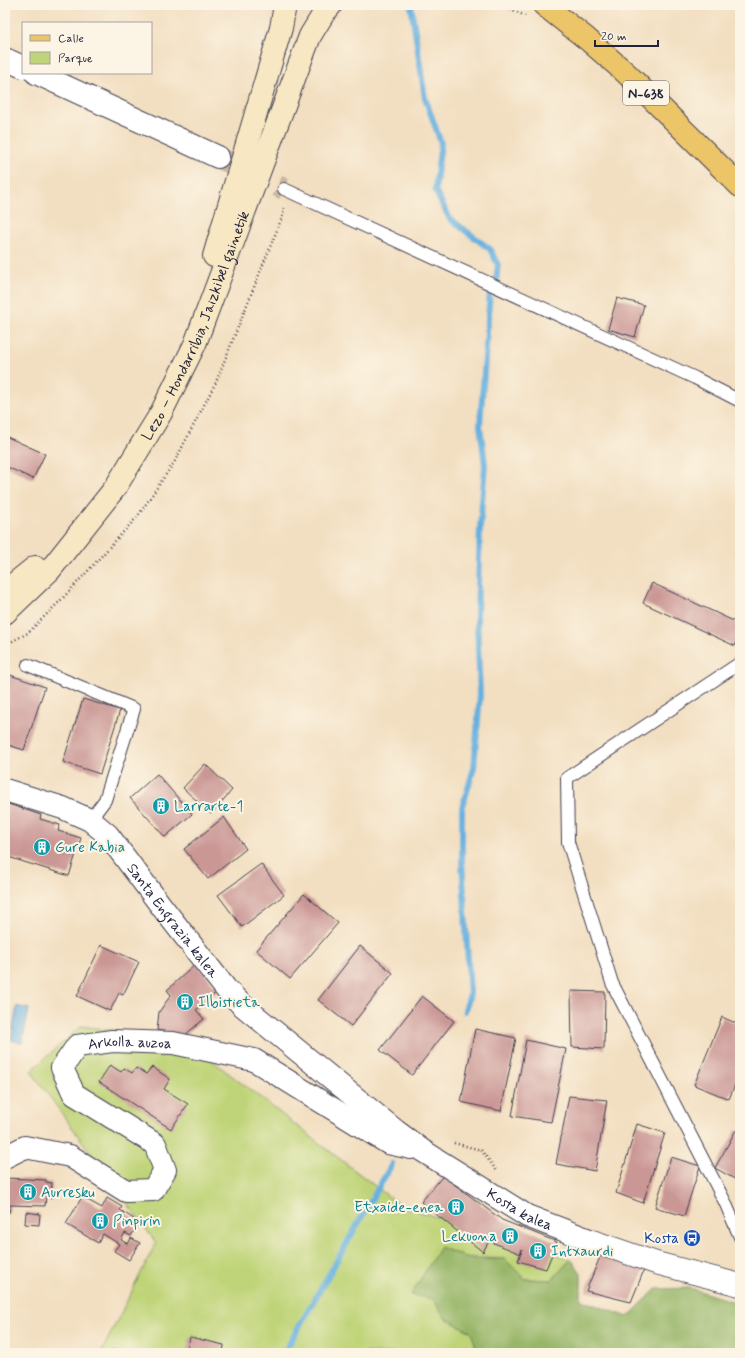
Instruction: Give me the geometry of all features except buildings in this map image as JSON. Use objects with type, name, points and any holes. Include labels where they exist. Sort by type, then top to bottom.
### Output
[{"type":"main road","name":"Lezo – Hondarribia, Jaizkibel gainetik","points":[[5,591],[41,562],[46,556],[105,482],[153,407],[184,340],[206,281],[281,28],[285,5]]},
{"type":"main road","name":"Lezo – Hondarribia, Jaizkibel gainetik","points":[[5,613],[50,570],[110,494],[161,413],[195,344],[310,36],[330,5]]},
{"type":"main road","name":"N-638","points":[[544,6],[587,39],[626,73],[740,186]]},
{"type":"street","points":[[5,59],[22,67]]},
{"type":"street","points":[[38,74],[218,157]]},
{"type":"street","name":"Santa Engrazia kalea","points":[[5,790],[63,808],[90,820],[108,835],[226,989],[242,1005],[396,1131],[424,1150]]},
{"type":"street","name":"Arkolla auzoa","points":[[5,1157],[25,1147],[70,1156],[126,1191],[153,1190],[165,1170],[155,1144],[74,1094],[62,1068],[77,1046],[112,1041],[173,1043],[254,1060],[388,1143],[424,1150]]},
{"type":"street","name":"Kosta kalea","points":[[424,1150],[527,1216],[592,1241],[656,1263],[740,1285]]},
{"type":"lane","points":[[284,189],[695,378],[740,401]]},
{"type":"lane","points":[[740,663],[567,778],[568,842],[612,983],[725,1202],[740,1237]]},
{"type":"lane","points":[[28,664],[134,709],[105,800],[90,820]]},
{"type":"path","points":[[452,1143],[481,1150],[500,1175]]},
{"type":"green space","points":[[81,1026],[184,1039],[401,1206],[571,1259],[552,1280],[525,1279],[505,1259],[466,1257],[440,1248],[433,1299],[445,1318],[471,1332],[478,1353],[101,1353],[156,1243],[31,1071]]},
{"type":"green space","points":[[440,1247],[470,1259],[505,1259],[525,1279],[552,1280],[571,1259],[581,1273],[581,1300],[628,1317],[656,1289],[690,1288],[740,1304],[740,1353],[478,1353],[471,1332],[445,1318],[433,1299],[411,1295]]},
{"type":"water","points":[[17,1006],[29,1009],[22,1043],[11,1040]]},
{"type":"waterway","points":[[411,5],[425,98],[441,143],[435,190],[450,219],[490,249],[498,265],[496,282]]},
{"type":"waterway","points":[[465,1011],[470,994],[462,862],[462,808],[474,768],[480,695],[477,617],[480,528],[485,465],[480,425],[490,292]]},
{"type":"waterway","points":[[284,1353],[392,1164]]},
{"type":"tunnel","points":[[218,157],[284,189]]},
{"type":"place","name":"Larrarte-1","points":[[161,806]]},
{"type":"place","name":"Gure Kabia","points":[[42,847]]},
{"type":"place","name":"Ilbistieta","points":[[185,1002]]},
{"type":"place","name":"Aurresku","points":[[28,1192]]},
{"type":"place","name":"Etxaide-enea","points":[[456,1207]]},
{"type":"place","name":"Pinpirin","points":[[100,1221]]},
{"type":"place","name":"Lekuona","points":[[510,1236]]},
{"type":"place","name":"Kosta","points":[[692,1238]]},
{"type":"place","name":"Intxaurdi","points":[[538,1251]]}]
